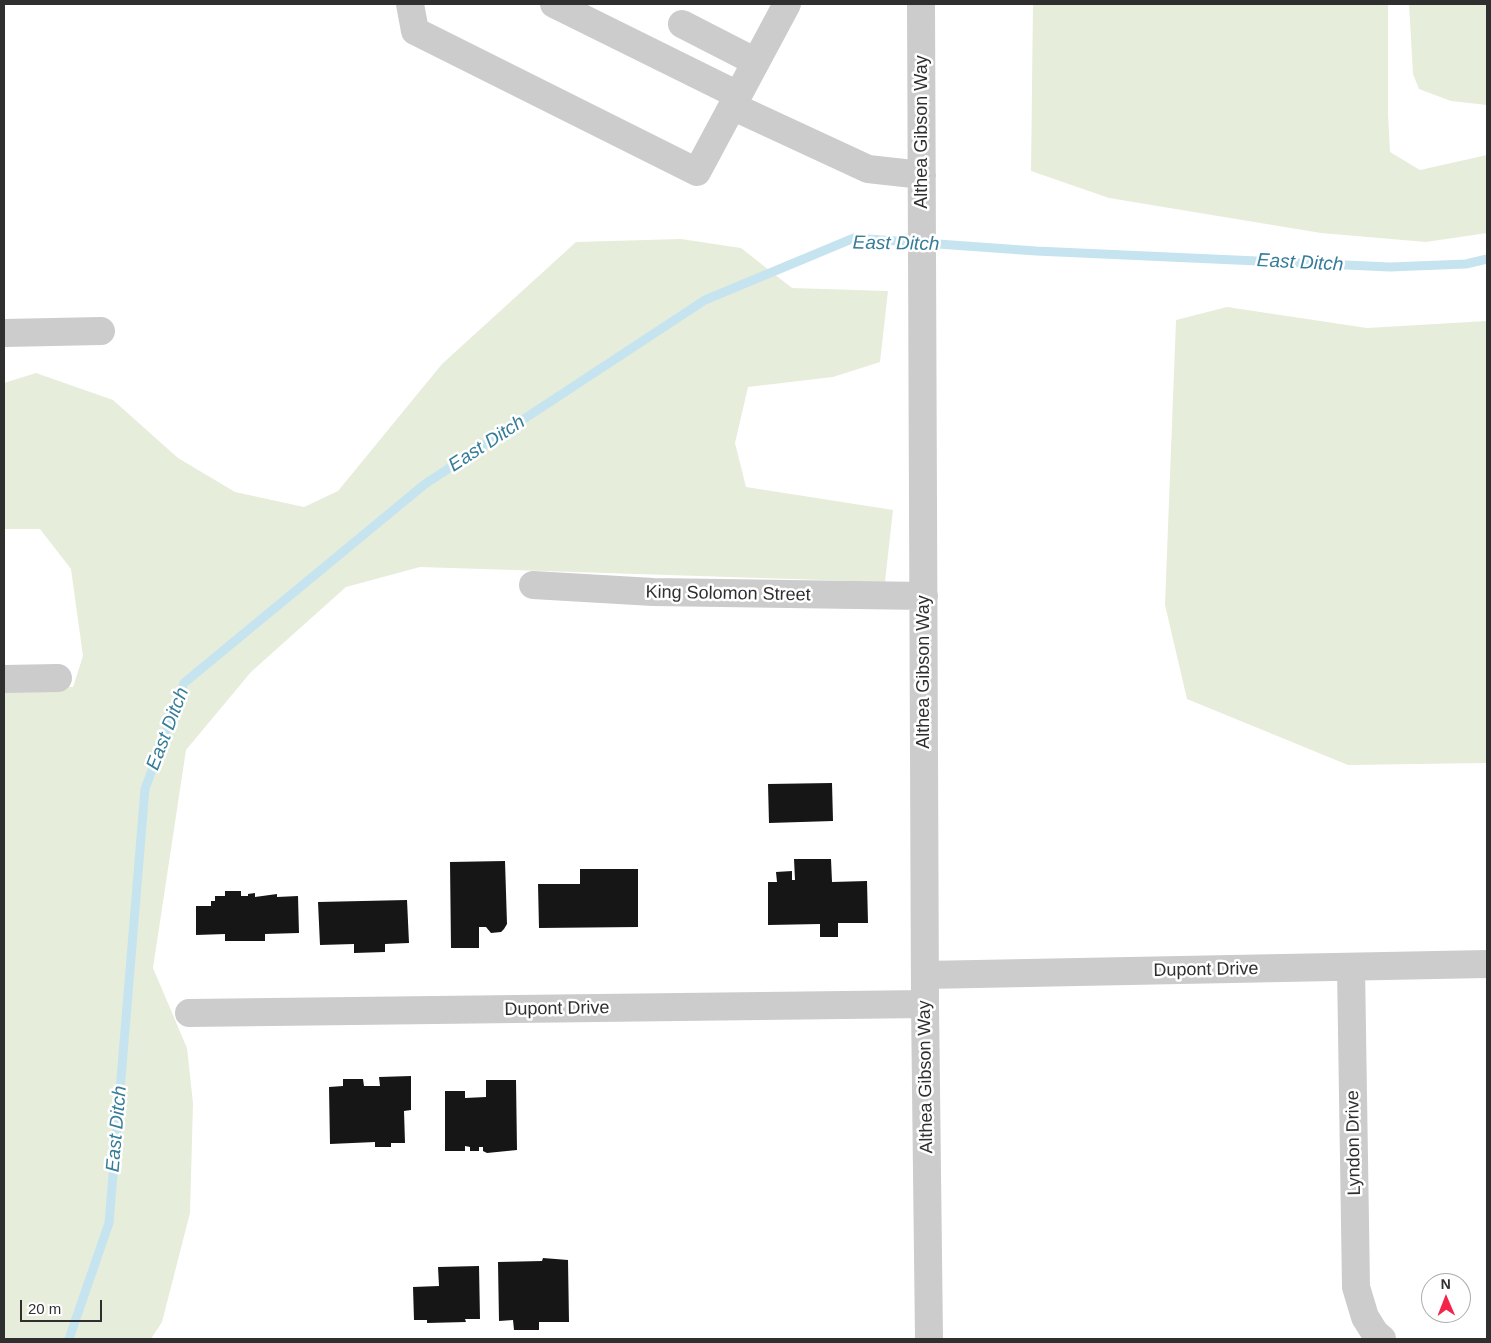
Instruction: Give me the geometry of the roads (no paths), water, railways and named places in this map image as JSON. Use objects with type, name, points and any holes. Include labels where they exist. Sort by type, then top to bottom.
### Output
[{"type":"street","points":[[410,4],[415,31],[697,172],[787,4]]},
{"type":"street","points":[[554,4],[664,58],[735,100],[868,170],[922,175]]},
{"type":"street","name":"Althea Gibson Way","points":[[921,4],[925,1004],[929,1339]]},
{"type":"street","points":[[664,58],[687,14],[756,62]]},
{"type":"street","points":[[4,333],[102,331]]},
{"type":"street","name":"King Solomon Street","points":[[533,585],[654,592],[856,597],[924,596]]},
{"type":"street","points":[[4,679],[58,678]]},
{"type":"street","name":"Dupont Drive","points":[[925,975],[1487,964]]},
{"type":"street","name":"Lyndon Drive","points":[[1351,967],[1356,1288],[1365,1317],[1375,1333],[1382,1339]]},
{"type":"street","name":"Dupont Drive","points":[[189,1013],[925,1004]]},
{"type":"waterway","name":"East Ditch","points":[[69,1339],[109,1223],[145,789],[184,683],[425,484],[705,300],[854,238],[1036,251],[1390,267],[1466,264],[1487,259]]}]
